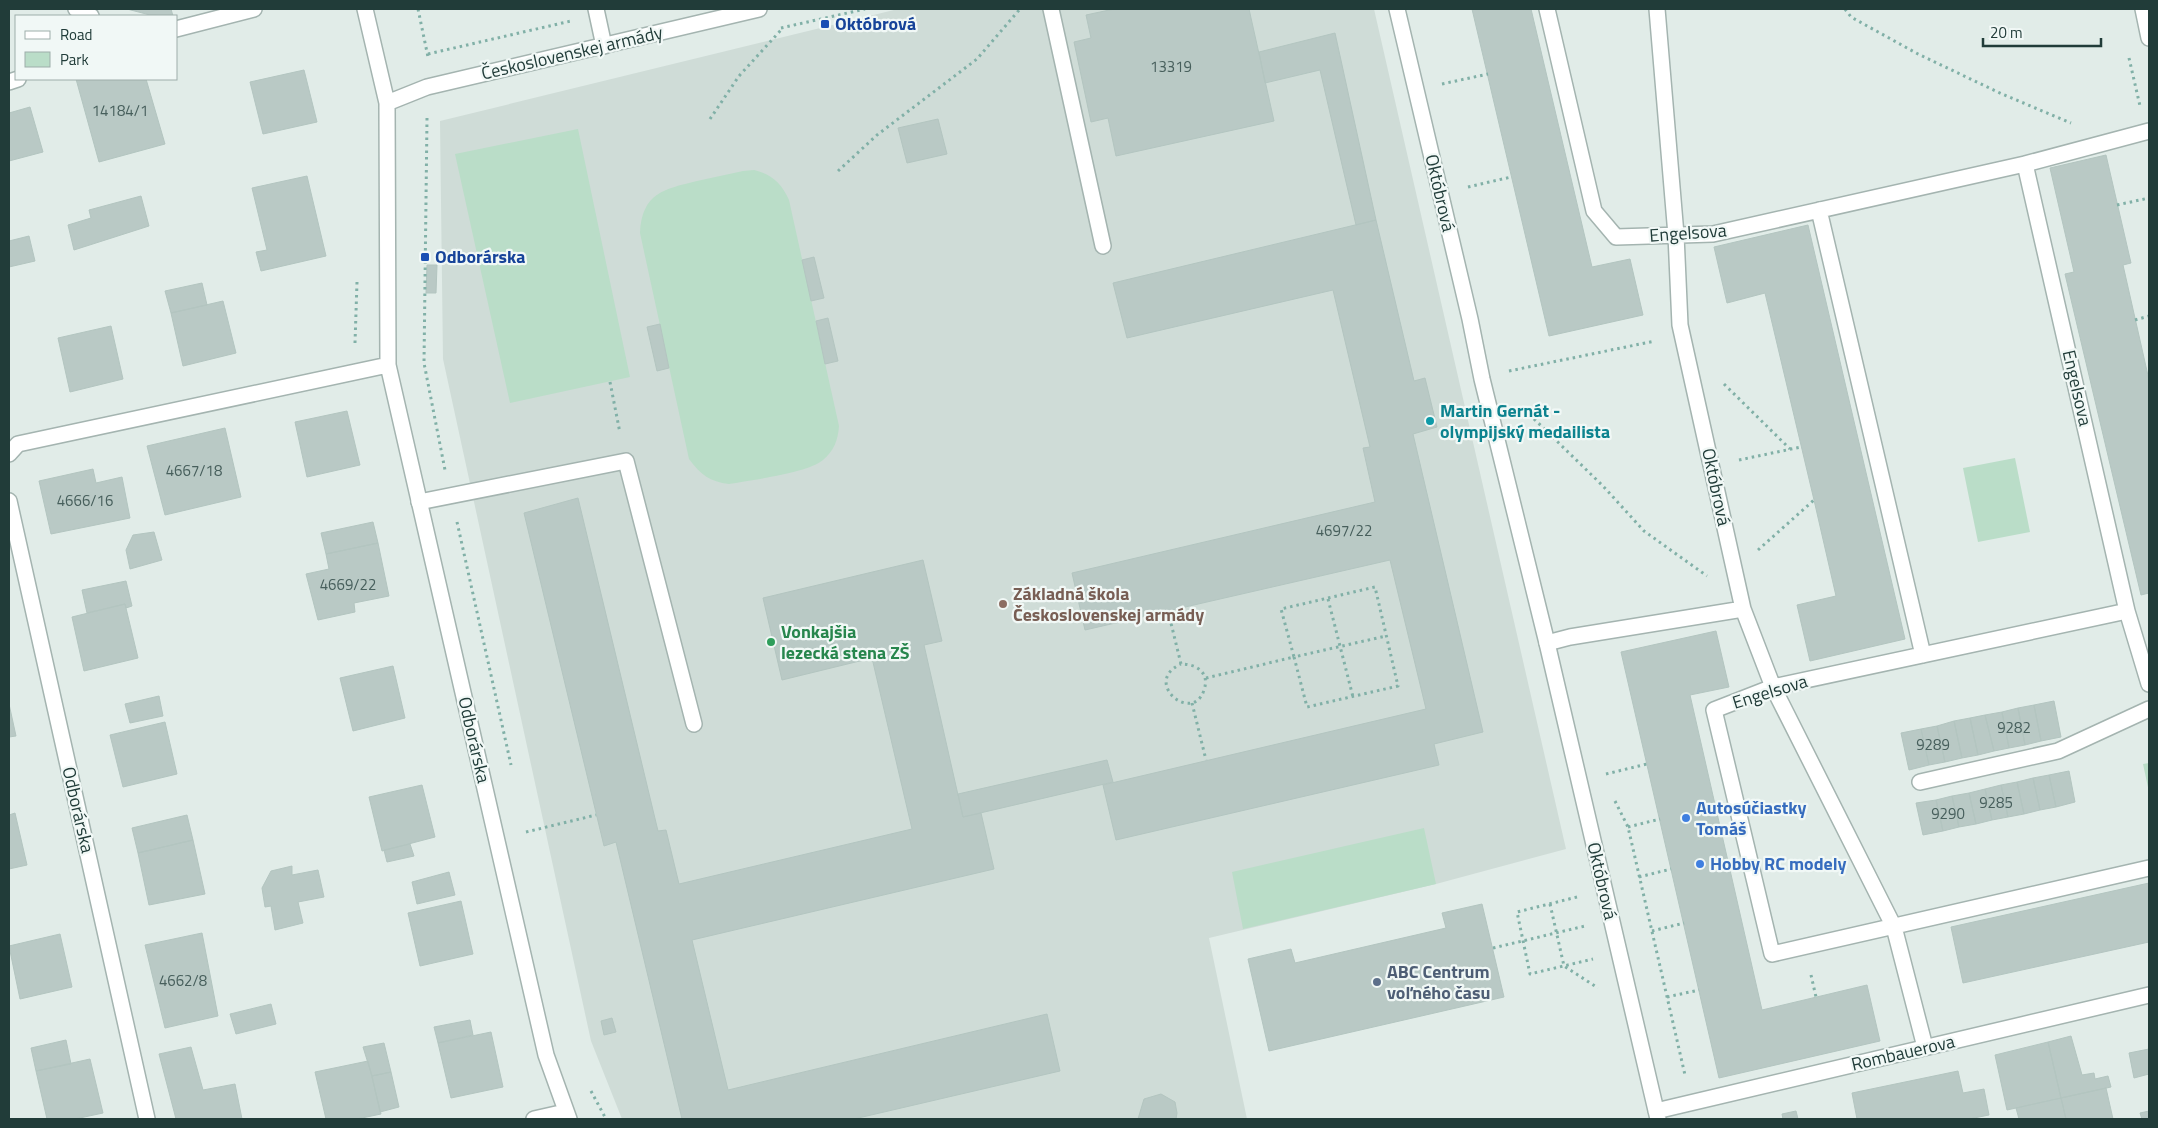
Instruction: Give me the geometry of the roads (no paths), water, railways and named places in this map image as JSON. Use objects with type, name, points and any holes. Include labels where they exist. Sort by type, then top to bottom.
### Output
[{"type":"street","points":[[76,9],[89,15]]},
{"type":"street","points":[[178,28],[254,9]]},
{"type":"street","name":"Odborárska","points":[[365,9],[386,103],[388,365],[546,1055],[567,1116],[534,1119]]},
{"type":"street","name":"Československej armády","points":[[386,103],[427,87],[759,9]]},
{"type":"street","points":[[1051,9],[1103,246]]},
{"type":"street","name":"Októbrová","points":[[1397,9],[1470,319],[1482,379],[1547,643],[1657,1115]]},
{"type":"street","name":"Engelsova","points":[[1547,9],[1594,211],[1616,237],[1713,234],[2025,164],[2148,132]]},
{"type":"street","name":"Októbrová","points":[[1657,9],[1676,235],[1680,325],[1742,605],[1773,687],[1894,927],[1925,1047]]},
{"type":"street","points":[[2143,9],[2149,38]]},
{"type":"street","points":[[596,12],[604,46]]},
{"type":"street","name":"Engelsova","points":[[2025,164],[2128,611],[2149,684]]},
{"type":"street","points":[[1819,210],[1923,655]]},
{"type":"street","points":[[9,454],[18,444],[388,365]]},
{"type":"street","points":[[420,502],[626,461],[694,724]]},
{"type":"street","name":"Odborárska","points":[[9,501],[147,1119]]},
{"type":"street","points":[[1547,643],[1742,605]]},
{"type":"street","name":"Engelsova","points":[[2128,611],[1773,687],[1714,710],[1772,954],[2149,868]]},
{"type":"street","points":[[1920,782],[2058,750],[2149,708]]},
{"type":"street","name":"Rombauerova","points":[[1657,1115],[1925,1047],[2149,995]]},
{"type":"place","name":"Októbrová","points":[[825,24]]},
{"type":"place","name":"Odborárska","points":[[425,257]]},
{"type":"place","name":"Martin Gernát - olympijský medailista","points":[[1430,421]]},
{"type":"place","name":"Základná škola Československej armády","points":[[1003,604]]},
{"type":"place","name":"Vonkajšia lezecká stena ZŠ","points":[[771,642]]},
{"type":"place","name":"Autosúčiastky Tomáš","points":[[1686,818]]},
{"type":"place","name":"Hobby RC modely","points":[[1700,864]]},
{"type":"place","name":"ABC Centrum voľného času","points":[[1377,982]]}]
